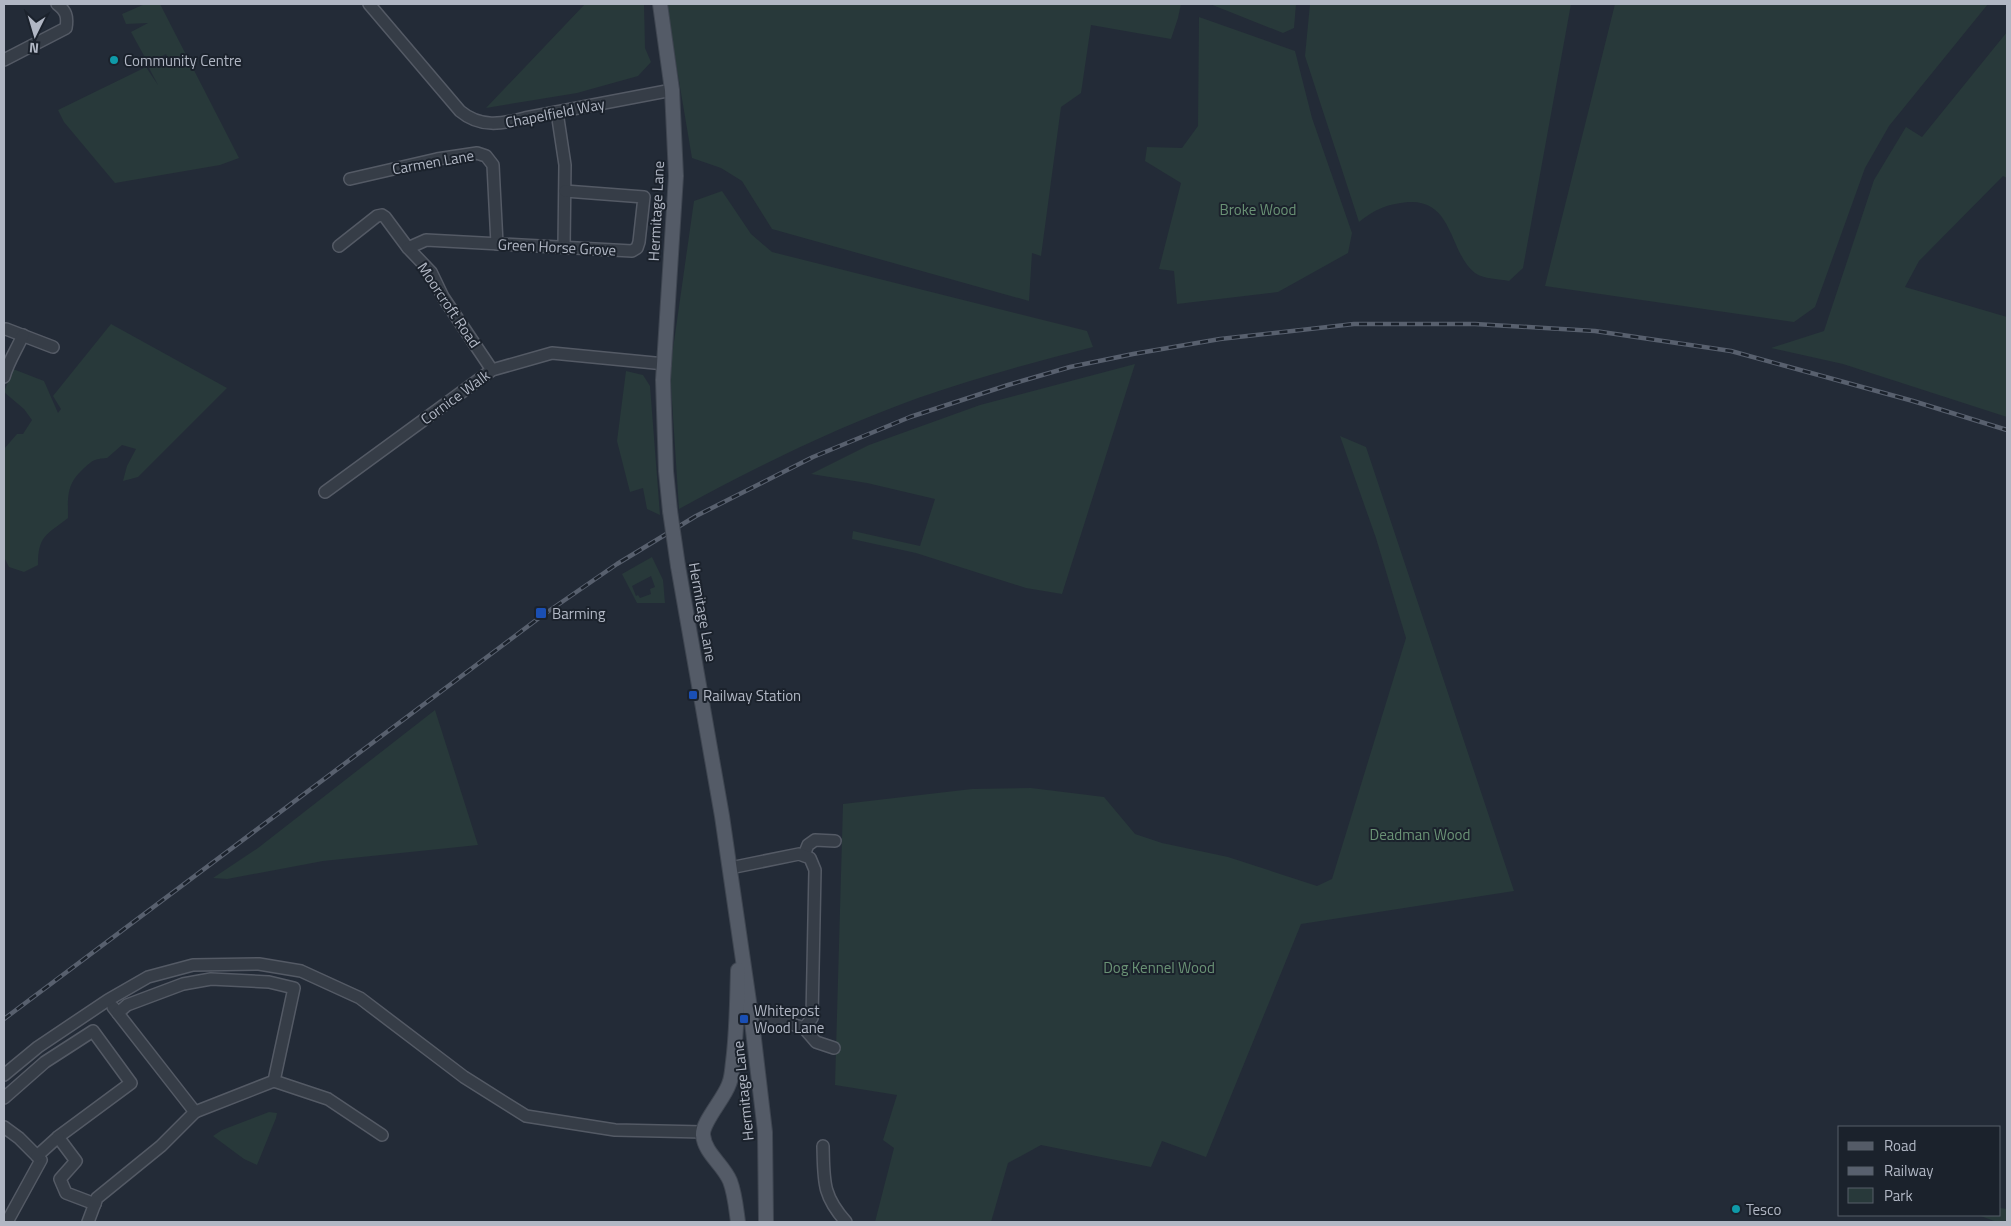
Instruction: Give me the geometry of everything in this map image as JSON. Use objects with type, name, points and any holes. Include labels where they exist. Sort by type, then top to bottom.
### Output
[{"type":"main road","name":"Hermitage Lane","points":[[660,4],[672,90],[676,176],[663,380],[666,472],[678,566],[730,868],[752,1022],[766,1132],[766,1222]]},
{"type":"main road","points":[[738,1222],[730,1180],[705,1145],[703,1132],[709,1116],[722,1101],[730,1083],[735,1047],[740,936]]},
{"type":"street","points":[[4,60],[66,28],[68,18],[64,10],[57,4]]},
{"type":"street","name":"Chapelfield Way","points":[[369,4],[466,116],[482,123],[502,124],[672,90]]},
{"type":"street","points":[[557,112],[566,165],[564,247]]},
{"type":"street","name":"Carmen Lane","points":[[350,179],[477,152],[486,156],[492,165],[497,244]]},
{"type":"street","name":"Green Horse Grove","points":[[408,248],[426,240],[632,250],[637,248],[644,197],[565,191]]},
{"type":"street","name":"Moorcroft Road","points":[[339,246],[382,214],[408,248],[431,272],[443,297],[492,370]]},
{"type":"street","points":[[6,329],[52,347]]},
{"type":"street","points":[[4,377],[7,366],[23,335]]},
{"type":"street","name":"Cornice Walk","points":[[325,492],[492,370],[552,353],[665,364]]},
{"type":"street","points":[[804,855],[808,845],[815,840],[834,841]]},
{"type":"street","points":[[730,868],[799,854],[812,861],[815,870],[813,1015],[804,1028]]},
{"type":"street","points":[[4,1075],[38,1047],[108,1000],[148,977],[193,965],[259,964],[301,970],[360,998],[464,1077],[526,1116],[615,1130],[703,1132]]},
{"type":"street","points":[[118,1013],[127,1005],[183,984],[211,979],[269,982],[294,988],[274,1081]]},
{"type":"street","points":[[108,1000],[195,1112]]},
{"type":"street","points":[[752,1022],[778,1020],[804,1028],[814,1046],[834,1048]]},
{"type":"street","points":[[4,1098],[45,1062],[92,1031],[130,1083],[58,1137],[39,1158],[7,1217]]},
{"type":"street","points":[[88,1222],[97,1198],[161,1146],[195,1112],[274,1081],[328,1099],[382,1135]]},
{"type":"street","points":[[4,1127],[39,1158]]},
{"type":"street","points":[[58,1137],[76,1161],[60,1179],[66,1193],[95,1204]]},
{"type":"street","points":[[823,1146],[825,1188],[834,1208],[846,1222]]},
{"type":"green space","points":[[145,4],[160,4],[239,158],[220,165],[115,183],[64,122],[58,110],[146,67],[158,85],[149,68],[168,58],[166,54],[148,63],[131,32],[148,23],[126,24],[122,14]]},
{"type":"green space","points":[[585,4],[644,4],[645,48],[651,62],[638,76],[577,93],[486,108]]},
{"type":"green space","points":[[666,4],[1181,4],[1171,39],[1091,25],[1081,93],[1061,107],[1041,256],[1032,253],[1029,301],[772,229],[742,181],[721,168],[692,158]]},
{"type":"green space","points":[[1210,4],[1296,4],[1294,28],[1283,33]]},
{"type":"green space","points":[[1310,4],[1571,4],[1523,268],[1509,281],[1487,278],[1475,273],[1460,253],[1443,218],[1434,209],[1423,203],[1408,202],[1387,206],[1376,210],[1359,222],[1305,56]]},
{"type":"green space","points":[[1615,4],[1988,4],[1889,126],[1865,168],[1815,307],[1794,322],[1545,286]]},
{"type":"green space","name":"Broke Wood","points":[[1199,17],[1295,51],[1312,118],[1352,233],[1348,253],[1278,292],[1177,304],[1174,271],[1159,269],[1181,183],[1145,161],[1147,147],[1182,148],[1198,126]]},
{"type":"green space","points":[[2007,32],[2007,178],[2003,176],[1919,261],[1905,287],[2007,317],[2007,417],[1843,364],[1771,348],[1824,331],[1874,180],[1906,127],[1922,137]]},
{"type":"green space","points":[[722,191],[751,234],[772,252],[1087,331],[1093,347],[983,377],[918,398],[856,422],[737,478],[679,509],[670,370],[694,201]]},
{"type":"green space","points":[[111,324],[227,388],[138,477],[123,481],[127,466],[136,449],[122,445],[107,458],[94,460],[89,464],[73,480],[68,497],[68,518],[45,537],[38,555],[38,565],[24,572],[9,567],[4,557],[4,449],[17,434],[23,434],[32,420],[24,409],[4,392],[13,369],[44,381],[58,413],[61,409],[53,396]]},
{"type":"green space","points":[[1135,364],[1062,594],[1026,588],[916,553],[852,539],[853,531],[920,546],[935,499],[867,483],[811,474],[869,445],[980,405]]},
{"type":"green space","points":[[626,371],[643,375],[650,386],[660,515],[647,509],[643,488],[630,492],[617,441]]},
{"type":"green space","name":"Dog Kennel Wood","points":[[1340,436],[1366,447],[1514,891],[1301,924],[1206,1157],[1162,1141],[1151,1167],[1041,1145],[1008,1163],[991,1222],[875,1222],[894,1148],[883,1140],[897,1095],[835,1085],[843,804],[972,789],[1031,788],[1104,797],[1135,834],[1162,843],[1228,857],[1317,886],[1332,879],[1406,638],[1376,538]]},
{"type":"green space","points":[[652,557],[663,580],[665,603],[637,603],[622,574]],"holes":[[[651,576],[655,587],[650,589],[651,594],[640,598],[638,595],[636,596],[632,586]]]},
{"type":"green space","points":[[435,710],[478,845],[323,861],[227,879],[213,878],[258,848]]},
{"type":"green space","points":[[269,1112],[277,1113],[276,1118],[257,1165],[244,1159],[213,1136],[222,1130]]},
{"type":"green space","points":[[2001,1208],[2007,1209],[2007,1222],[1997,1222],[1981,1216],[2001,1216]]},
{"type":"railway","points":[[4,1019],[543,615],[617,564],[696,516],[813,457],[910,417],[1008,385],[1070,367],[1220,339],[1354,324],[1475,324],[1595,331],[1731,351],[1913,401],[2007,430]]},
{"type":"place","name":"Community Centre","points":[[114,60]]},
{"type":"place","name":"Barming","points":[[541,613]]},
{"type":"place","name":"Railway Station","points":[[693,695]]},
{"type":"place","name":"Whitepost Wood Lane","points":[[744,1019]]},
{"type":"place","name":"Tesco","points":[[1736,1209]]},
{"type":"park label","name":"Deadman Wood","points":[[1420,834]]}]
